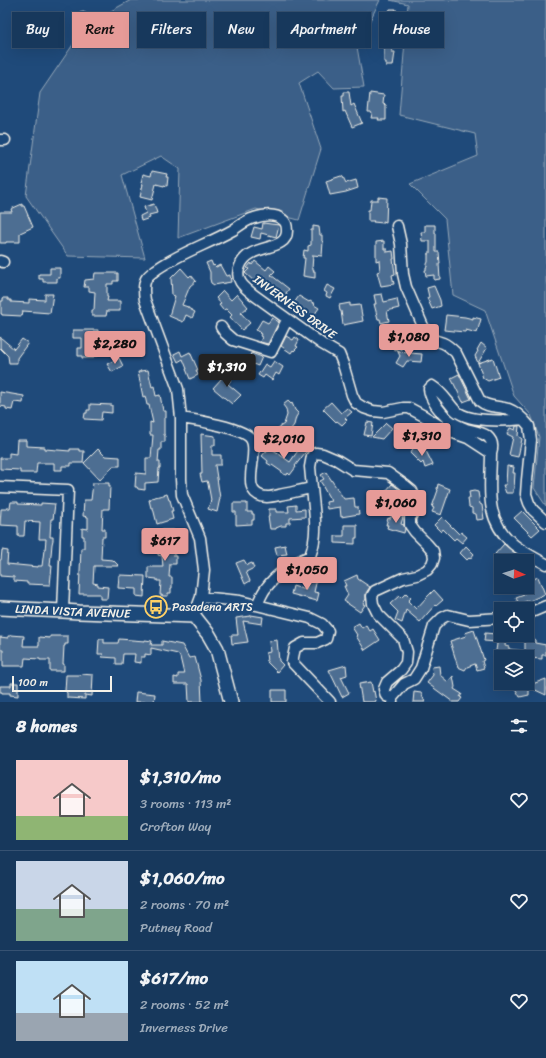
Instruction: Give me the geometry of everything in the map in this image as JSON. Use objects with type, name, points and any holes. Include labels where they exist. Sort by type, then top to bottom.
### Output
[{"type":"main road","name":"LINDA VISTA AVENUE","points":[[0,608],[194,616]]},
{"type":"main road","points":[[194,616],[217,648],[231,702]]},
{"type":"street","name":"INVERNESS DRIVE","points":[[194,616],[201,597],[204,570],[200,538],[182,495],[181,418],[178,389],[144,294],[146,278],[162,266],[232,230],[251,218],[270,215],[277,216],[284,220],[286,225],[287,233],[284,240],[279,244],[247,255],[241,262],[238,272],[239,280],[244,287],[287,320],[339,354],[356,403],[373,411],[383,412],[409,408],[448,431],[468,438],[491,453]]},
{"type":"street","points":[[397,226],[401,244],[403,274],[406,287],[426,333],[430,338],[443,343],[456,353],[480,401],[490,406],[515,411],[529,426],[531,440],[526,494],[533,510],[546,522]]},
{"type":"street","points":[[221,327],[233,340],[271,352],[287,320]]},
{"type":"street","points":[[523,418],[506,421],[471,418],[454,410],[439,390],[432,386],[429,389],[429,395],[450,420],[459,426],[487,436],[491,440],[493,447],[491,453],[490,500],[492,510],[498,524],[513,543],[546,564]]},
{"type":"street","points":[[181,418],[243,432],[252,439],[254,447],[251,483],[253,491],[260,496],[268,497],[310,488]]},
{"type":"street","points":[[257,605],[265,588],[274,578],[293,564],[310,556],[314,546],[316,533],[310,488],[310,467],[312,456],[316,453],[323,454],[353,470],[388,474],[412,491],[417,503],[416,508],[410,518],[410,525],[414,532],[428,544],[433,551],[434,558],[432,564],[427,570],[417,575],[403,578],[375,591],[372,596],[373,604],[378,614],[403,639],[407,652],[406,663],[401,670],[387,682],[384,689],[386,696],[392,700],[404,684],[414,679],[421,668],[434,626],[442,618],[448,615],[468,620],[494,619]]},
{"type":"street","points":[[0,487],[68,490],[63,611]]},
{"type":"street","points":[[201,597],[233,600],[257,605],[310,618],[322,624],[328,631],[326,639],[317,643],[304,643],[295,648],[292,662],[330,702]]},
{"type":"street","points":[[534,611],[546,606]]},
{"type":"shaded area","points":[[131,0],[380,0],[371,18],[371,12],[277,12],[277,48],[357,48],[364,87],[334,88],[318,71],[299,83],[321,149],[299,220],[256,209],[178,238],[180,169],[161,156],[122,175],[145,258],[68,256],[26,196],[40,93],[72,46],[72,48],[129,48],[129,12],[109,12]]},
{"type":"shaded area","points":[[390,0],[546,0],[546,506],[534,488],[539,437],[531,415],[514,396],[485,310],[453,295],[445,219],[410,184],[478,156],[475,134],[399,115],[404,48],[444,48],[444,12],[407,12],[408,4]]},
{"type":"building","points":[[390,9],[396,9],[396,12],[389,12]]},
{"type":"building","points":[[379,23],[379,44],[378,44]]},
{"type":"building","points":[[383,48],[392,48],[392,52],[395,52],[393,66],[386,66],[386,62],[384,62]]},
{"type":"building","points":[[344,92],[349,92],[351,106],[354,104],[362,123],[352,127],[345,111],[343,112],[342,96],[344,96]]},
{"type":"building","points":[[370,93],[384,95],[383,104],[386,105],[386,120],[371,118],[371,112],[368,112]]},
{"type":"building","points":[[152,171],[167,174],[166,177],[168,177],[167,186],[156,184],[152,200],[140,197],[143,184],[141,183],[143,174],[151,176]]},
{"type":"building","points":[[341,176],[346,183],[356,180],[358,188],[330,195],[326,181]]},
{"type":"building","points":[[378,197],[387,198],[386,222],[383,221],[383,223],[368,221],[368,210],[370,210],[371,200],[378,200]]},
{"type":"building","points":[[22,204],[33,227],[20,233],[20,242],[0,243],[0,212],[12,212],[11,209]]},
{"type":"building","points":[[154,204],[157,213],[149,215],[150,218],[141,221],[140,216],[146,213],[144,207]]},
{"type":"building","points":[[263,223],[279,225],[276,237],[261,233],[260,239],[251,237],[254,227],[262,229]]},
{"type":"building","points":[[425,225],[435,225],[436,252],[439,252],[440,279],[434,280],[434,275],[426,276],[425,270],[428,262],[428,254],[430,253],[430,241],[422,241],[421,232],[425,232]]},
{"type":"building","points":[[313,226],[319,227],[323,242],[322,256],[313,255],[312,269],[315,271],[315,278],[303,276],[305,258],[303,258],[304,250],[308,251],[308,246],[311,245],[311,230],[313,230]]},
{"type":"building","points":[[384,241],[384,249],[387,249],[387,252],[393,251],[395,274],[392,275],[394,284],[381,286],[377,272],[380,271],[379,260],[376,261],[376,242]]},
{"type":"building","points":[[211,261],[213,266],[214,265],[216,267],[220,265],[226,276],[230,275],[231,282],[214,285],[211,283],[210,272],[206,263]]},
{"type":"building","points":[[255,261],[266,270],[269,266],[275,271],[271,275],[289,289],[284,298],[273,291],[274,290],[259,277],[255,282],[245,273],[249,269],[247,268],[251,263],[252,265]]},
{"type":"building","points":[[50,268],[60,268],[60,278],[57,278],[57,282],[43,282],[43,279],[39,279],[39,274],[50,274]]},
{"type":"building","points":[[181,268],[189,277],[191,275],[196,281],[190,286],[182,305],[195,312],[192,318],[186,315],[183,322],[169,316],[175,296],[172,295],[171,278]]},
{"type":"building","points":[[95,273],[118,273],[118,281],[113,281],[113,284],[107,284],[107,301],[120,301],[120,311],[107,311],[106,316],[92,316],[92,310],[94,310],[95,292],[89,291],[89,287],[84,287],[85,280],[94,279]]},
{"type":"building","points":[[327,285],[335,289],[330,298],[326,296],[327,293],[324,291]]},
{"type":"building","points":[[434,286],[441,306],[432,309],[427,298],[429,297],[427,288]]},
{"type":"building","points":[[223,291],[231,300],[237,294],[248,307],[241,313],[250,323],[242,330],[230,317],[232,315],[226,309],[223,310],[219,305],[221,304],[216,298]]},
{"type":"building","points":[[45,294],[53,294],[50,313],[23,311],[22,316],[1,314],[1,301],[3,301],[3,298],[8,298],[11,302],[29,303],[29,299],[45,300]]},
{"type":"building","points":[[382,294],[384,302],[397,299],[399,308],[387,311],[389,321],[381,323],[380,319],[378,319],[374,304],[376,304],[374,295]]},
{"type":"building","points":[[299,296],[315,304],[314,305],[319,308],[313,316],[294,303]]},
{"type":"building","points":[[350,303],[350,306],[360,305],[363,321],[343,325],[339,305]]},
{"type":"building","points":[[446,315],[481,319],[477,333],[466,330],[465,332],[444,330]]},
{"type":"building","points":[[272,318],[279,322],[268,344],[260,342],[262,337],[260,336],[261,334],[256,330],[262,320],[268,323]]},
{"type":"building","points":[[73,330],[98,330],[97,356],[93,356],[93,358],[82,358],[82,356],[78,356],[78,348],[82,348],[82,338],[73,338]]},
{"type":"building","points":[[286,336],[293,340],[295,337],[299,340],[296,346],[298,347],[291,353],[281,346]]},
{"type":"building","points":[[0,337],[14,349],[22,339],[28,343],[17,358],[17,363],[9,363],[8,356],[0,348]]},
{"type":"building","points":[[405,338],[408,345],[398,351],[397,349],[395,350],[392,344]]},
{"type":"building","points":[[481,343],[487,348],[478,363],[475,356]]},
{"type":"building","points":[[180,351],[182,356],[190,352],[198,370],[196,370],[198,375],[190,379],[183,359],[178,362],[174,354]]},
{"type":"building","points":[[398,352],[422,354],[421,362],[407,361],[403,367],[396,363],[400,356]]},
{"type":"building","points":[[251,353],[262,357],[258,366],[248,362]]},
{"type":"building","points":[[119,358],[123,366],[112,372],[107,364]]},
{"type":"building","points":[[493,358],[499,377],[488,381],[483,378],[478,363]]},
{"type":"building","points":[[274,361],[283,367],[279,375],[276,373],[272,380],[265,375],[263,378],[258,375],[265,364],[270,367]]},
{"type":"building","points":[[148,370],[152,387],[154,386],[156,396],[160,395],[163,411],[166,411],[166,418],[164,418],[165,442],[161,442],[161,450],[159,450],[158,462],[160,462],[160,468],[158,482],[145,483],[145,490],[135,487],[136,473],[146,474],[146,458],[151,458],[153,435],[150,435],[150,422],[153,423],[149,405],[147,405],[145,396],[143,397],[138,372]]},
{"type":"building","points":[[223,372],[227,372],[233,377],[228,384],[241,395],[232,404],[213,388],[221,379],[219,377]]},
{"type":"building","points":[[459,374],[471,399],[463,402],[451,378]]},
{"type":"building","points":[[0,392],[24,396],[23,403],[14,402],[12,410],[6,409],[6,407],[0,406]]},
{"type":"building","points":[[288,401],[291,404],[292,403],[298,414],[291,429],[287,433],[281,435],[278,428],[284,424],[287,415],[286,409],[283,405]]},
{"type":"building","points":[[331,402],[341,413],[347,408],[352,412],[345,418],[347,420],[342,425],[337,421],[336,422],[323,409]]},
{"type":"building","points":[[90,404],[112,405],[112,413],[102,412],[101,420],[84,419],[87,410],[90,410]]},
{"type":"building","points":[[367,422],[373,423],[371,436],[364,435]]},
{"type":"building","points":[[386,423],[392,428],[382,439],[372,437]]},
{"type":"building","points":[[516,426],[519,426],[518,436],[522,439],[518,457],[509,455],[513,437],[507,434],[510,428],[515,430]]},
{"type":"building","points":[[201,434],[215,436],[215,445],[212,445],[212,455],[221,455],[221,465],[215,465],[220,498],[217,512],[208,509],[211,500],[208,484],[207,481],[202,482],[200,474],[202,474]]},
{"type":"building","points":[[17,440],[26,440],[26,446],[45,447],[45,449],[70,451],[70,449],[79,449],[79,451],[84,451],[83,463],[71,463],[71,466],[62,466],[62,470],[54,470],[54,463],[37,463],[36,473],[20,473],[20,470],[0,469],[0,458],[9,458],[9,453],[16,454]]},
{"type":"building","points":[[302,445],[308,449],[290,475],[288,473],[287,475],[283,474],[267,463],[268,461],[262,456],[270,448],[290,462]]},
{"type":"building","points":[[415,446],[422,453],[426,451],[433,465],[425,468],[423,462],[421,464],[410,453]]},
{"type":"building","points":[[98,449],[105,456],[120,457],[120,466],[113,466],[100,480],[84,463]]},
{"type":"building","points":[[507,466],[514,467],[513,473],[515,473],[513,493],[506,493],[503,485],[506,485]]},
{"type":"building","points":[[326,472],[344,499],[354,498],[355,507],[358,507],[359,514],[341,517],[340,507],[327,509],[326,502],[331,501],[320,481],[324,479],[321,475]]},
{"type":"building","points":[[93,483],[109,483],[110,486],[109,509],[103,509],[102,529],[105,529],[105,537],[102,537],[101,559],[113,560],[119,566],[94,566],[93,583],[98,584],[98,586],[108,587],[107,599],[100,599],[100,594],[79,594],[81,548],[84,548],[82,528],[88,529],[88,517],[83,516],[84,500],[91,500]]},
{"type":"building","points":[[392,484],[405,494],[400,503],[396,500],[395,502],[387,496],[389,494],[386,491]]},
{"type":"building","points":[[438,484],[450,489],[441,515],[432,512],[434,508],[432,507],[438,490]]},
{"type":"building","points":[[469,492],[478,492],[484,519],[477,520],[476,514],[472,513],[472,508],[469,507]]},
{"type":"building","points":[[167,494],[173,511],[171,511],[173,519],[157,524],[153,508],[151,508],[149,500],[151,498]]},
{"type":"building","points":[[11,502],[18,502],[18,504],[55,504],[53,519],[51,519],[50,537],[53,537],[53,540],[50,566],[52,566],[50,585],[27,584],[27,582],[14,581],[14,577],[0,576],[0,560],[2,550],[8,551],[7,564],[38,567],[42,566],[45,550],[46,539],[39,539],[40,522],[25,521],[24,536],[18,536],[18,526],[0,525],[1,509],[10,508]]},
{"type":"building","points":[[233,503],[247,503],[247,512],[252,512],[252,514],[254,514],[252,524],[236,525],[236,512],[233,512]]},
{"type":"building","points":[[296,505],[296,510],[305,509],[305,517],[290,518],[290,523],[286,523],[286,526],[270,529],[268,516],[269,509],[276,509],[276,512],[289,512],[288,506]]},
{"type":"building","points":[[522,511],[540,529],[532,536],[514,518]]},
{"type":"building","points":[[390,517],[403,517],[401,524],[404,525],[404,533],[387,528],[388,525],[386,525],[388,518],[390,519]]},
{"type":"building","points":[[442,517],[459,534],[461,532],[467,537],[462,543],[456,538],[454,540],[443,529],[441,532],[434,525]]},
{"type":"building","points":[[344,525],[357,525],[357,538],[355,538],[355,544],[335,543],[335,536],[344,536]]},
{"type":"building","points":[[161,530],[174,530],[174,556],[176,556],[176,564],[170,564],[169,577],[172,577],[172,588],[171,593],[168,593],[168,596],[160,595],[161,581],[148,578],[148,567],[163,567],[162,556],[158,555],[158,544],[161,544]]},
{"type":"building","points":[[504,544],[516,554],[495,554]]},
{"type":"building","points":[[285,545],[287,554],[277,555],[275,547]]},
{"type":"building","points":[[466,546],[474,554],[467,560],[460,553]]},
{"type":"building","points":[[244,560],[247,565],[252,563],[254,568],[246,572],[250,581],[245,584],[236,563]]},
{"type":"building","points":[[119,575],[145,576],[144,597],[136,596],[136,589],[118,588]]},
{"type":"building","points":[[357,575],[358,579],[370,587],[366,593],[366,599],[363,604],[365,605],[360,612],[344,601],[348,595],[344,586],[346,586],[344,581]]},
{"type":"building","points":[[309,577],[317,579],[314,592],[319,593],[317,601],[291,594],[293,586],[306,590]]},
{"type":"building","points":[[538,577],[545,594],[527,602],[518,602],[516,598],[524,594],[534,594],[534,579]]},
{"type":"building","points":[[434,590],[443,600],[436,606],[435,605],[420,622],[406,610],[402,623],[395,620],[398,612],[390,604],[399,596],[401,598],[406,593],[411,598],[408,601],[416,609]]},
{"type":"building","points":[[251,615],[263,617],[262,624],[243,621],[248,642],[232,644],[231,635],[238,635],[236,618]]},
{"type":"building","points":[[359,623],[362,628],[366,625],[370,631],[373,629],[380,640],[365,650],[352,627]]},
{"type":"building","points":[[474,630],[484,660],[482,661],[484,668],[477,670],[475,664],[467,667],[465,670],[458,667],[450,641],[466,636],[465,633]]},
{"type":"building","points":[[485,633],[494,634],[494,642],[484,641]]},
{"type":"building","points":[[8,636],[24,636],[23,646],[39,646],[39,637],[50,638],[50,636],[68,636],[68,644],[65,644],[64,646],[64,671],[50,671],[50,660],[40,659],[25,658],[24,666],[3,666],[3,650],[0,650],[0,637],[8,638]]},
{"type":"building","points":[[99,639],[104,639],[104,643],[118,643],[119,639],[152,641],[151,645],[162,645],[162,641],[182,645],[189,658],[195,657],[201,680],[202,702],[189,702],[188,684],[174,684],[174,677],[178,678],[178,674],[184,674],[178,654],[151,648],[151,655],[145,654],[145,657],[141,657],[141,663],[134,662],[135,654],[123,654],[122,664],[116,664],[116,658],[102,657],[103,654],[98,654]]},
{"type":"building","points":[[535,639],[535,643],[546,645],[546,655],[542,655],[542,659],[534,658],[534,650],[525,650],[525,642],[534,642]]},
{"type":"building","points":[[277,640],[279,661],[283,665],[277,672],[267,662],[266,653],[270,652],[269,641]]},
{"type":"building","points":[[496,642],[505,642],[505,646],[509,647],[509,649],[517,650],[496,650]]},
{"type":"building","points":[[346,665],[347,675],[341,677],[349,693],[342,697],[329,670]]},
{"type":"building","points":[[439,666],[440,675],[448,682],[453,676],[454,689],[462,694],[460,697],[462,698],[459,702],[453,702],[427,683],[433,675],[432,667]]},
{"type":"building","points":[[66,675],[93,675],[92,696],[85,695],[85,699],[67,698],[67,693],[65,691]]},
{"type":"building","points":[[546,679],[546,695],[534,689],[534,683]]},
{"type":"building","points":[[371,682],[376,701],[362,702],[359,684]]},
{"type":"building","points":[[11,683],[18,683],[18,696],[0,692],[0,686],[11,686]]},
{"type":"building","points":[[272,690],[286,690],[286,702],[272,702]]},
{"type":"building","points":[[516,690],[529,690],[529,695],[520,697]]},
{"type":"building","points":[[136,692],[155,694],[154,702],[135,702]]},
{"type":"building","points":[[414,692],[421,693],[425,702],[413,702]]},
{"type":"place","name":"Pasadena ARTS","points":[[156,607]]}]
